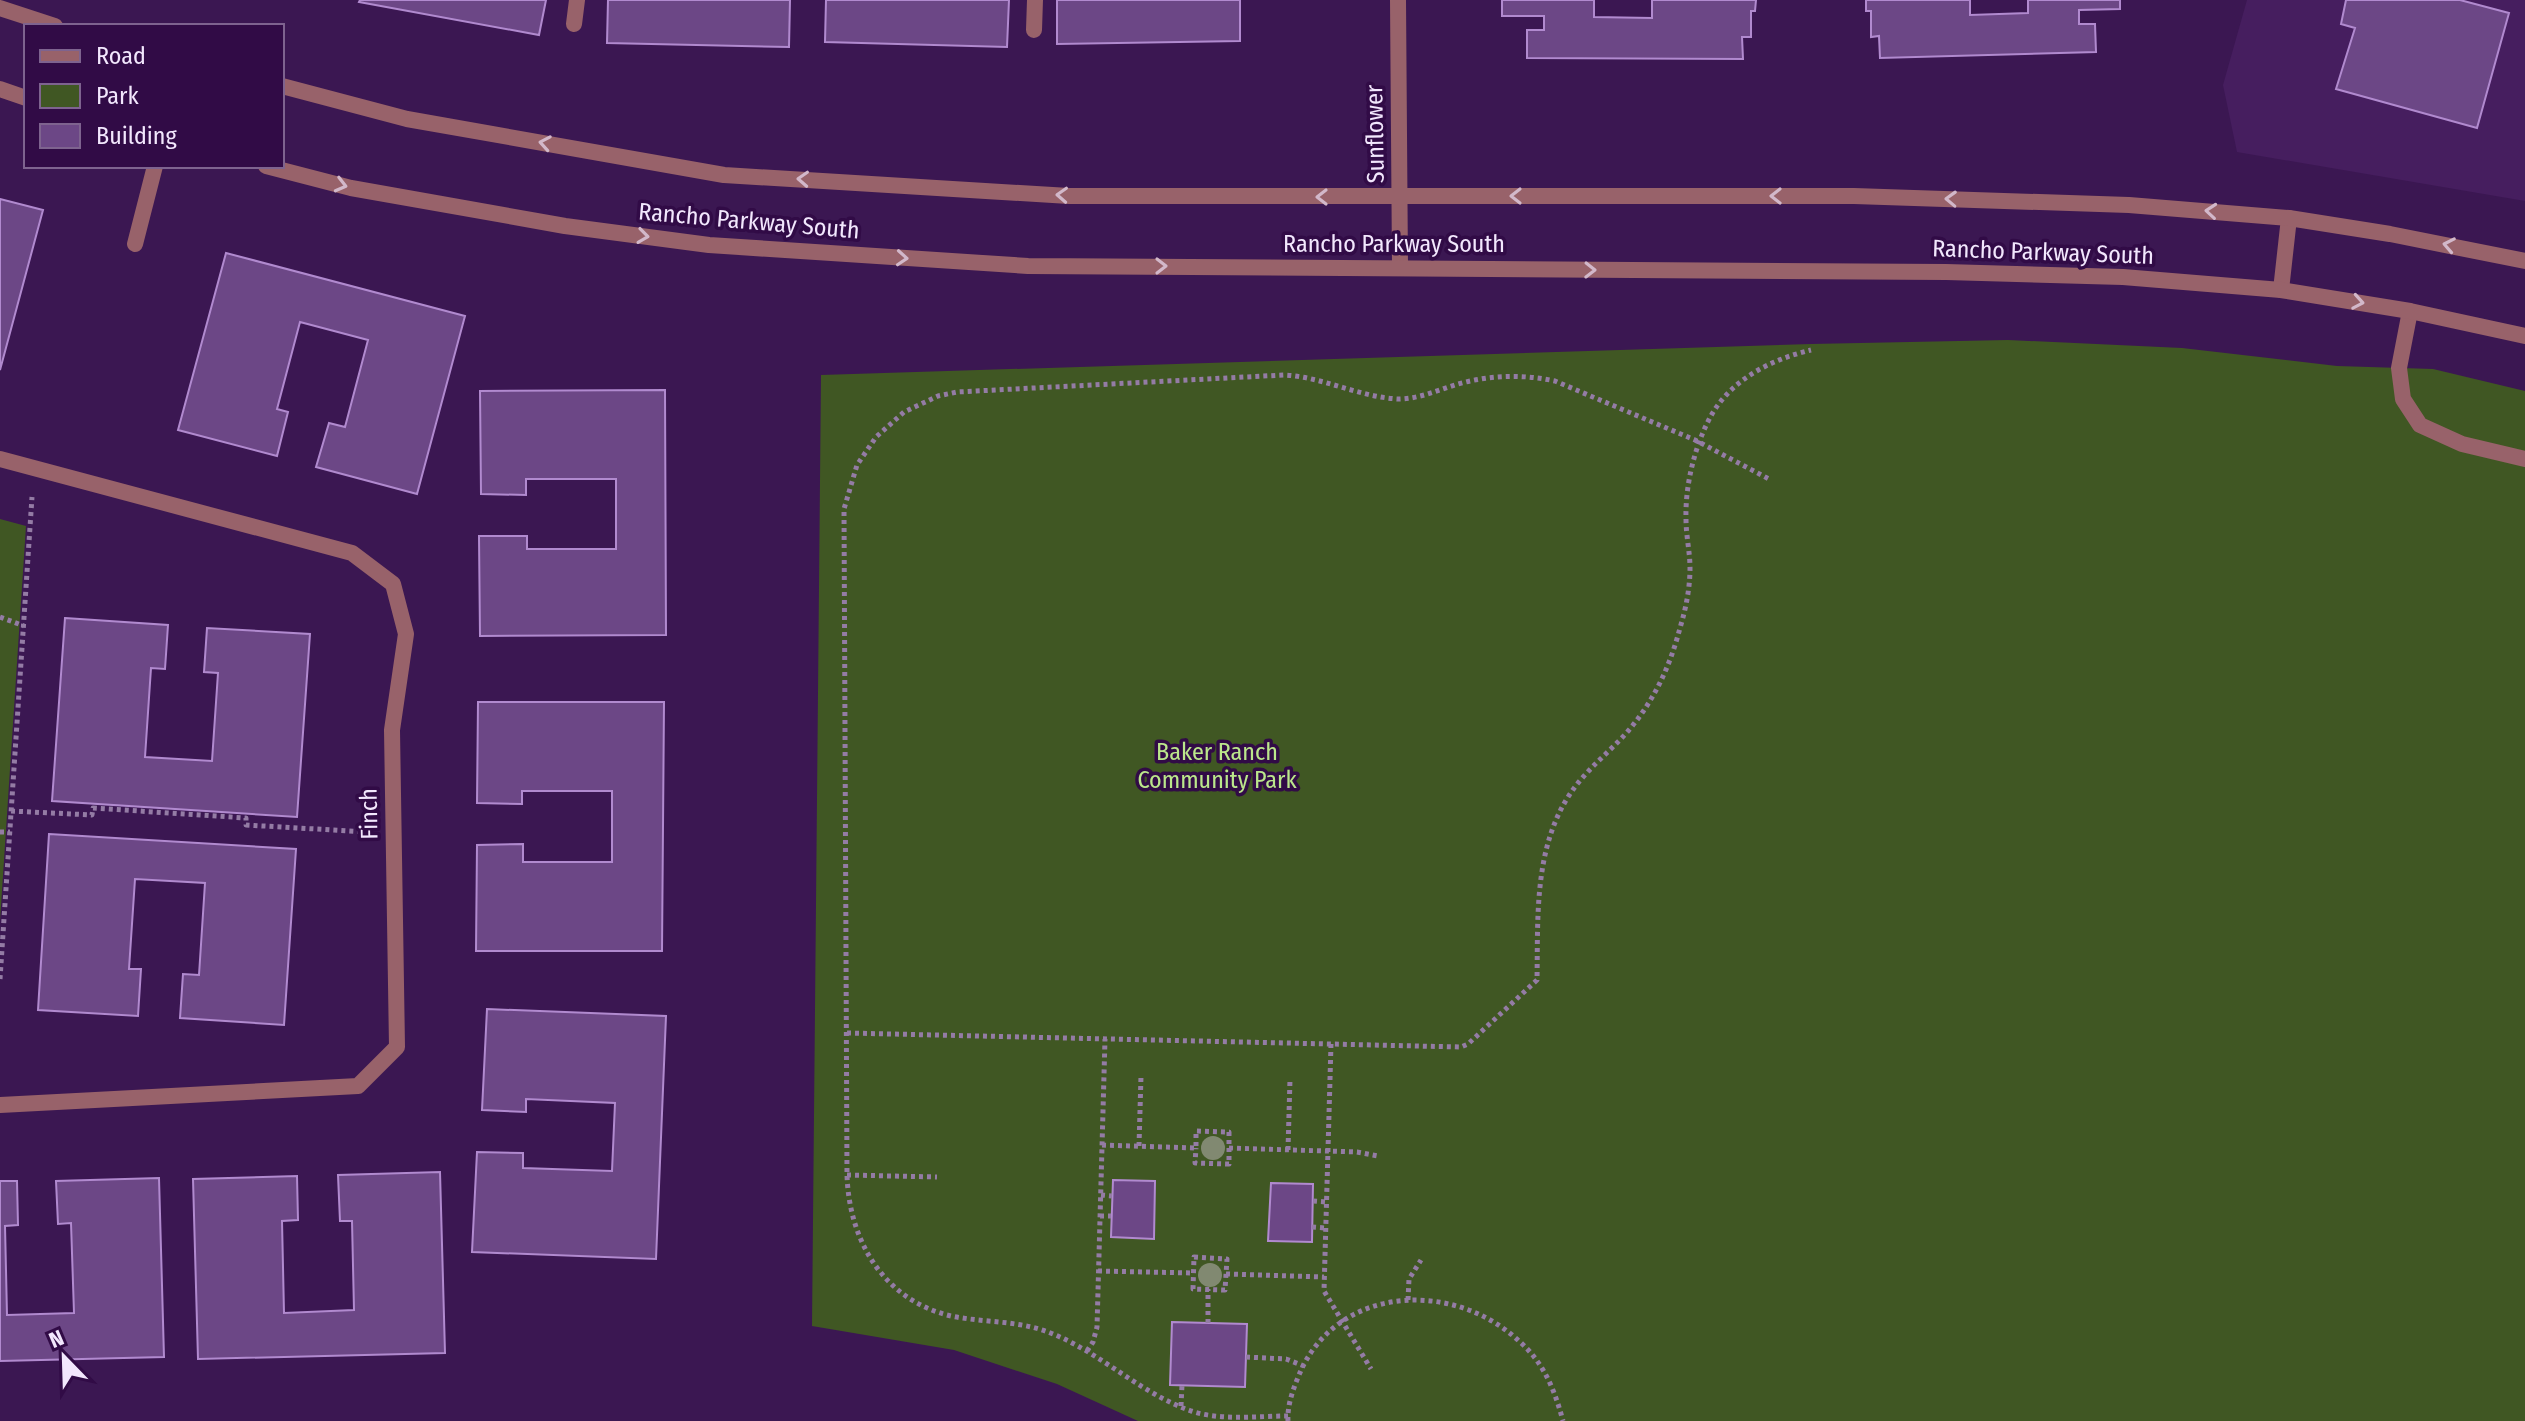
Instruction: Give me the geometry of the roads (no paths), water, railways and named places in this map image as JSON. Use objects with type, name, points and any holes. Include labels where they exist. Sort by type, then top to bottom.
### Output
[{"type":"street","points":[[574,24],[577,0]]},
{"type":"street","points":[[1034,30],[1035,0]]},
{"type":"street","name":"Sunflower","points":[[1398,0],[1400,267]]},
{"type":"street","points":[[0,8],[49,24]]},
{"type":"street","name":"Rancho Parkway South","points":[[284,87],[407,119],[724,175],[1069,196],[1854,196],[2129,205],[2289,218],[2525,261]]},
{"type":"street","points":[[0,89],[24,97]]},
{"type":"street","points":[[135,244],[154,168]]},
{"type":"street","name":"Rancho Parkway South","points":[[274,168],[351,188],[565,226],[709,245],[1028,266],[1946,272],[2123,277],[2281,290],[2410,311],[2525,336]]},
{"type":"street","points":[[2281,290],[2289,218]]},
{"type":"street","points":[[2410,311],[2399,368],[2403,399],[2420,425],[2462,444],[2525,459]]},
{"type":"street","name":"Finch","points":[[0,459],[352,553],[393,584],[406,634],[392,730],[397,1047],[358,1086],[0,1105]]},
{"type":"park label","name":"Baker Ranch Community Park","points":[[1217,766]]}]
